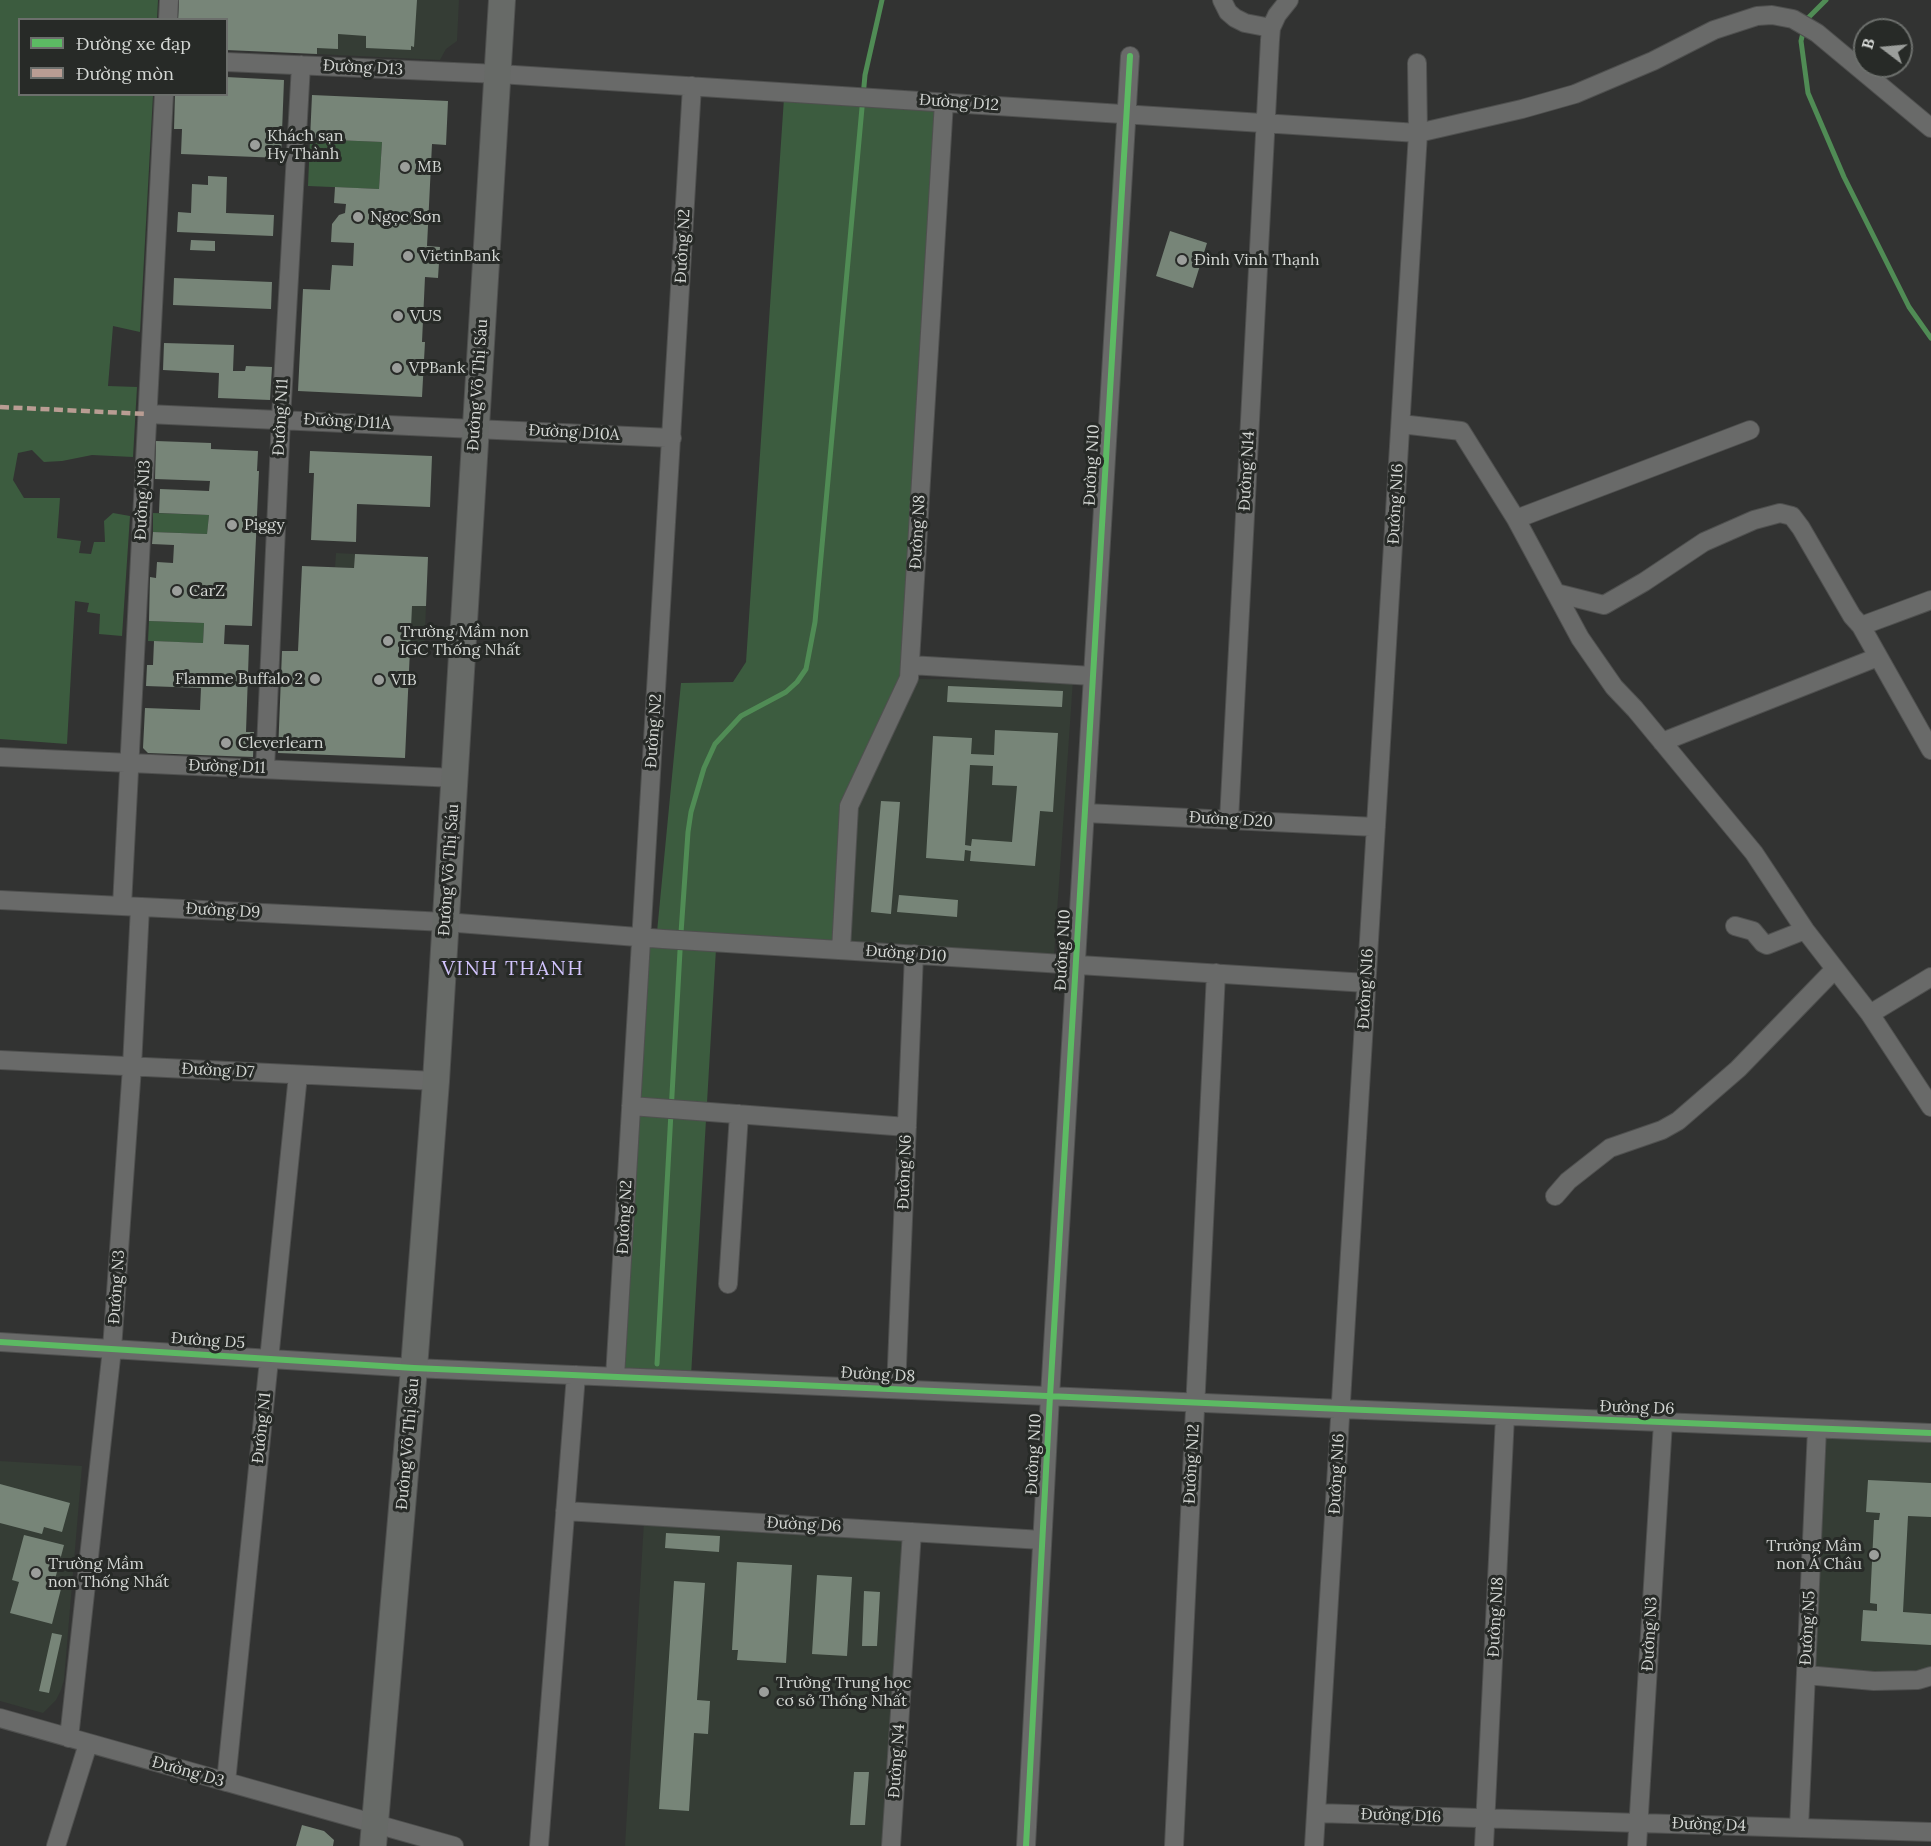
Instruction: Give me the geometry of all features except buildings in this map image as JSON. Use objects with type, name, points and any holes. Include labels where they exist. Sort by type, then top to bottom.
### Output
[{"type":"main road","name":"Đường Võ Thị Sáu","points":[[375,1835],[436,1081],[502,0]]},
{"type":"street","points":[[168,18],[169,0]]},
{"type":"street","points":[[1222,0],[1228,12],[1235,18],[1245,23],[1271,28],[1277,15],[1289,0]]},
{"type":"street","name":"Đường D12","points":[[499,74],[1418,132],[1522,109],[1575,94],[1653,61],[1714,30],[1757,16],[1772,15],[1793,19],[1817,33],[1931,128]]},
{"type":"street","name":"Đường N14","points":[[1229,820],[1271,28]]},
{"type":"street","name":"Đường N10","points":[[1026,1846],[1050,1396],[1130,57]]},
{"type":"street","name":"Đường D13","points":[[228,62],[499,74]]},
{"type":"street","name":"Đường N16","points":[[1314,1846],[1401,424],[1418,132],[1418,63]]},
{"type":"street","name":"Đường N11","points":[[265,769],[281,419],[301,65]]},
{"type":"street","name":"Đường N2","points":[[615,1377],[692,86]]},
{"type":"street","name":"Đường N13","points":[[131,906],[129,764],[164,96]]},
{"type":"street","name":"Đường N8","points":[[842,950],[849,806],[909,678],[945,102]]},
{"type":"street","name":"Đường D11A","points":[[147,414],[475,428]]},
{"type":"street","points":[[1401,424],[1461,431],[1516,519],[1580,638],[1614,687],[1754,854],[1805,930],[1870,1014],[1931,1107]]},
{"type":"street","name":"Đường D10A","points":[[475,428],[672,438]]},
{"type":"street","points":[[1516,519],[1750,430]]},
{"type":"street","points":[[1556,593],[1604,605],[1644,582],[1704,542],[1754,520],[1780,513],[1792,516],[1852,616],[1861,626],[1931,750]]},
{"type":"street","points":[[1861,626],[1931,600]]},
{"type":"street","points":[[1662,742],[1878,657]]},
{"type":"street","points":[[910,664],[1093,676]]},
{"type":"street","name":"Đường D11","points":[[0,758],[455,778]]},
{"type":"street","name":"Đường D20","points":[[1085,813],[1376,827]]},
{"type":"street","name":"Đường D9","points":[[0,900],[446,922]]},
{"type":"street","name":"Đường N3","points":[[69,1738],[112,1349],[132,1067],[131,906]]},
{"type":"street","name":"Đường D10","points":[[446,922],[663,939],[1367,983]]},
{"type":"street","points":[[1735,926],[1752,931],[1767,945],[1805,930]]},
{"type":"street","name":"Đường N6","points":[[896,1389],[914,954]]},
{"type":"street","points":[[1554,1196],[1568,1181],[1610,1148],[1662,1130],[1678,1121],[1738,1069],[1835,969]]},
{"type":"street","name":"Đường N12","points":[[1174,1846],[1216,973]]},
{"type":"street","points":[[1870,1014],[1931,977]]},
{"type":"street","name":"Đường D7","points":[[0,1060],[436,1081]]},
{"type":"street","name":"Đường N1","points":[[226,1782],[298,1075]]},
{"type":"street","points":[[631,1106],[907,1127]]},
{"type":"street","points":[[728,1284],[739,1114]]},
{"type":"street","name":"Đường D5","points":[[0,1342],[414,1368]]},
{"type":"street","name":"Đường D8","points":[[414,1368],[1341,1409]]},
{"type":"street","points":[[538,1846],[576,1375]]},
{"type":"street","name":"Đường D6","points":[[1341,1409],[1931,1433]]},
{"type":"street","name":"Đường N18","points":[[1486,1818],[1505,1416]]},
{"type":"street","name":"Đường N3","points":[[1637,1846],[1663,1422]]},
{"type":"street","name":"Đường N5","points":[[1799,1828],[1817,1429]]},
{"type":"street","name":"Đường D6","points":[[565,1511],[1042,1540]]},
{"type":"street","name":"Đường N4","points":[[891,1846],[912,1532]]},
{"type":"street","points":[[1806,1675],[1874,1681],[1918,1680],[1931,1676]]},
{"type":"street","name":"Đường D3","points":[[0,1718],[226,1782],[375,1835]]},
{"type":"street","points":[[56,1846],[88,1744]]},
{"type":"street","name":"Đường D16","points":[[1316,1814],[1486,1818]]},
{"type":"street","points":[[1484,1846],[1486,1818]]},
{"type":"street","name":"Đường D4","points":[[1486,1818],[1931,1832]]},
{"type":"street","points":[[375,1835],[454,1846]]},
{"type":"shaded area","points":[[319,0],[459,0],[457,41],[446,49],[440,60],[317,54]]},
{"type":"shaded area","points":[[336,553],[355,554],[354,568],[335,567]]},
{"type":"shaded area","name":"Trường Mầm non IGC Thống Nhất","points":[[353,604],[426,606],[424,657],[351,653]]},
{"type":"shaded area","points":[[916,679],[1073,680],[1054,956],[848,945],[856,807]]},
{"type":"shaded area","name":"Trường Mầm non Á Châu","points":[[1823,1436],[1931,1440],[1931,1670],[1917,1674],[1812,1669]]},
{"type":"shaded area","name":"Trường Mầm non Thống Nhất","points":[[0,1461],[82,1466],[64,1680],[56,1700],[43,1713],[0,1701]]},
{"type":"shaded area","name":"Trường Trung học cơ sở Thống Nhất","points":[[644,1521],[905,1538],[885,1846],[625,1846]]},
{"type":"green space","points":[[0,0],[158,0],[157,18],[18,18],[18,96],[153,96],[140,332],[113,326],[108,386],[137,387],[133,457],[92,455],[44,462],[32,450],[18,453],[13,480],[24,498],[60,498],[57,538],[81,541],[79,553],[91,554],[94,542],[105,542],[104,521],[113,513],[130,516],[122,636],[99,634],[100,614],[87,612],[89,603],[75,601],[67,744],[0,739]]},
{"type":"green space","points":[[784,98],[937,108],[903,676],[843,805],[836,943],[657,932],[681,683],[733,682],[746,662]]},
{"type":"green space","points":[[310,139],[382,142],[379,189],[308,186]]},
{"type":"green space","points":[[153,513],[209,515],[207,534],[153,532]]},
{"type":"green space","points":[[149,621],[204,623],[203,643],[148,641]]},
{"type":"green space","points":[[639,943],[716,949],[691,1376],[622,1373]]},
{"type":"waterway","points":[[657,1364],[681,933],[691,812],[704,768],[715,744],[741,716],[786,692],[806,669],[815,622],[865,75],[882,0]]},
{"type":"waterway","points":[[1826,0],[1806,20],[1801,41],[1808,93],[1844,177],[1909,307],[1931,338]]},
{"type":"marked path","points":[[0,407],[147,414]]},
{"type":"cycle path","points":[[1026,1846],[1050,1396],[1130,56]]},
{"type":"cycle path","points":[[0,1342],[414,1368],[1931,1433]]},
{"type":"place","name":"Khách sạn Hy Thành","points":[[255,145]]},
{"type":"place","name":"MB","points":[[405,167]]},
{"type":"place","name":"Ngọc Sơn","points":[[358,217]]},
{"type":"place","name":"VietinBank","points":[[408,256]]},
{"type":"place","name":"Đình Vinh Thạnh","points":[[1182,260]]},
{"type":"place","name":"VUS","points":[[398,316]]},
{"type":"place","name":"VPBank","points":[[397,368]]},
{"type":"place","name":"Piggy","points":[[232,525]]},
{"type":"place","name":"CarZ","points":[[177,591]]},
{"type":"place","name":"Trường Mầm non IGC Thống Nhất","points":[[388,641]]},
{"type":"place","name":"Flamme Buffalo 2","points":[[315,679]]},
{"type":"place","name":"VIB","points":[[379,680]]},
{"type":"place","name":"Cleverlearn","points":[[226,743]]},
{"type":"place","name":"Trường Mầm non Á Châu","points":[[1874,1555]]},
{"type":"place","name":"Trường Mầm non Thống Nhất","points":[[36,1573]]},
{"type":"place","name":"Trường Trung học cơ sở Thống Nhất","points":[[764,1692]]},
{"type":"district","name":"VINH THẠNH","points":[[513,969]]}]
